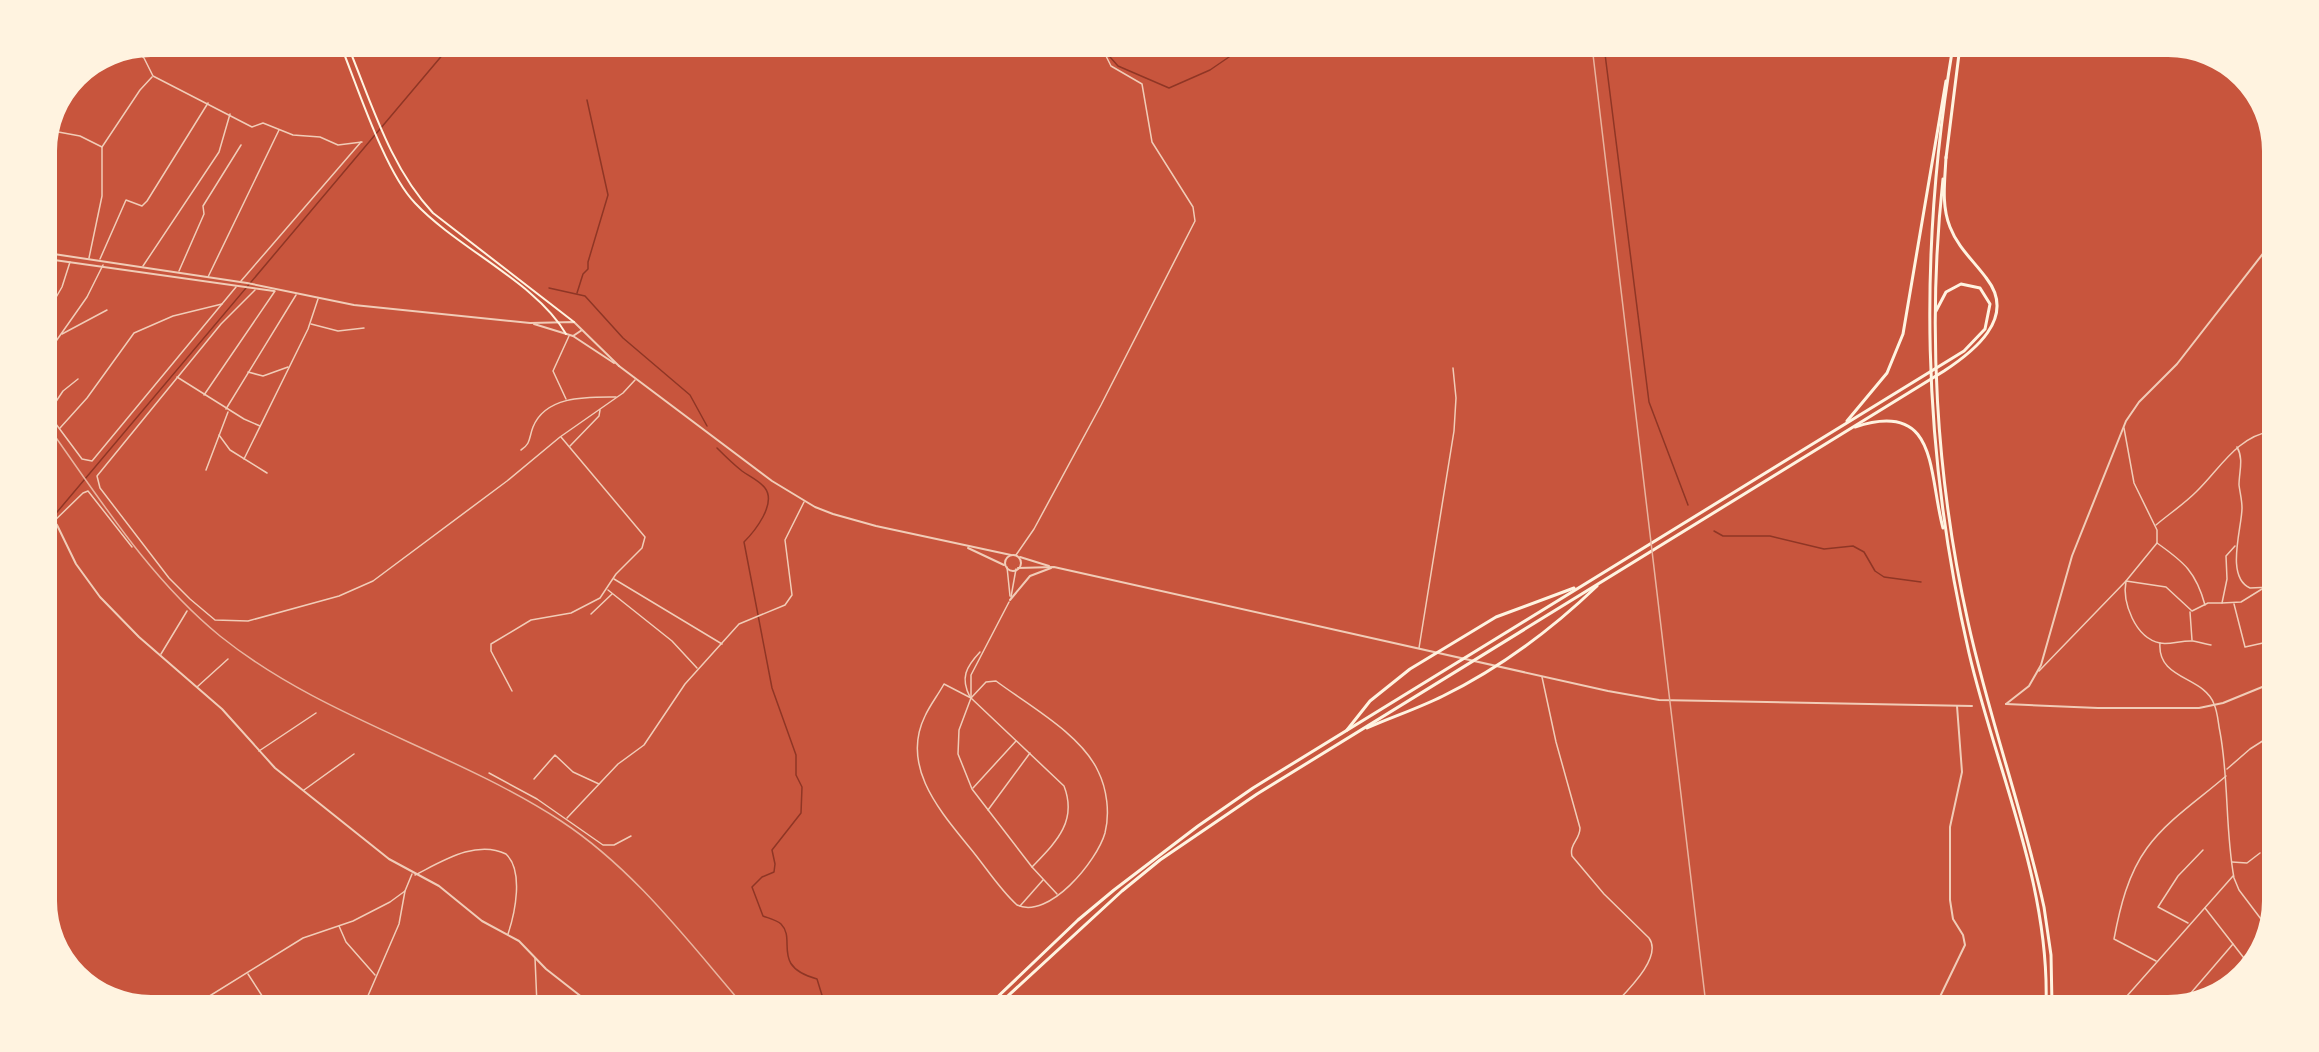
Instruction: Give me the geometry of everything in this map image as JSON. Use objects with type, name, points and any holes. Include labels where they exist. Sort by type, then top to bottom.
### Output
[{"type":"highway","points":[[1946,543],[1930,388],[1929,270],[1933,197],[1951,57]]},
{"type":"highway","points":[[1843,425],[1863,405],[1887,373],[1903,334],[1951,57]]},
{"type":"highway","points":[[1959,57],[1936,239],[1936,357],[1945,487],[1955,558],[1985,692],[2044,907],[2051,955],[2052,995]]},
{"type":"highway","points":[[1009,995],[1083,925],[1160,860],[1257,794],[1968,356],[1985,339],[1992,325],[1996,303],[1992,287],[1961,249],[1948,222],[1944,203],[1946,158]]},
{"type":"highway","points":[[999,995],[1078,920],[1156,857],[1244,795],[1974,343],[1986,326],[1991,306],[1987,294],[1980,288],[1961,284],[1946,292],[1936,311]]},
{"type":"highway","points":[[1848,430],[1870,423],[1892,420],[1906,423],[1917,431],[1929,457],[1970,657],[2037,904],[2045,957],[2046,995]]},
{"type":"highway","points":[[1346,731],[1364,708],[1389,684],[1438,652],[1496,617],[1561,594],[1588,581]]},
{"type":"highway","points":[[1352,735],[1446,695],[1494,666],[1550,630],[1601,582]]},
{"type":"main road","points":[[345,57],[395,174],[413,201],[432,221],[536,299],[559,322],[567,335]]},
{"type":"main road","points":[[352,57],[403,175],[433,213],[574,322]]},
{"type":"street","points":[[1010,600],[1006,559],[1015,556],[1034,529],[1101,405],[1195,221],[1191,204],[1152,142],[1142,84],[1111,66],[1106,57]]},
{"type":"street","points":[[144,58],[153,76],[230,113],[252,127],[263,123],[296,136],[324,138],[338,145],[362,142],[240,282]]},
{"type":"street","points":[[89,258],[102,196],[102,147],[139,91],[153,76]]},
{"type":"street","points":[[100,260],[126,200],[142,206],[147,201],[208,102]]},
{"type":"street","points":[[143,266],[219,152],[230,113]]},
{"type":"street","points":[[208,277],[279,129]]},
{"type":"street","points":[[59,132],[80,136],[102,147]]},
{"type":"street","points":[[178,272],[204,214],[203,206],[241,145]]},
{"type":"street","points":[[57,254],[240,282],[280,292]]},
{"type":"street","points":[[2038,671],[2076,546],[2124,427],[2136,406],[2177,364],[2262,255]]},
{"type":"street","points":[[57,260],[410,312],[530,323],[574,322],[619,366]]},
{"type":"street","points":[[57,296],[70,261]]},
{"type":"street","points":[[57,340],[87,297],[103,265]]},
{"type":"street","points":[[57,425],[83,460],[92,461],[236,287]]},
{"type":"street","points":[[255,290],[228,316],[98,471],[97,481],[169,578],[213,618],[222,621],[248,621],[329,599],[367,584],[507,481],[560,436],[618,397],[636,378]]},
{"type":"street","points":[[204,395],[275,291]]},
{"type":"street","points":[[206,470],[227,409],[247,371],[296,295]]},
{"type":"street","points":[[244,459],[310,323],[318,298]]},
{"type":"street","points":[[59,428],[87,398],[134,333],[173,316],[223,304]]},
{"type":"street","points":[[61,334],[107,310]]},
{"type":"street","points":[[310,323],[338,330],[364,328]]},
{"type":"street","points":[[530,323],[573,336],[636,378],[772,482],[804,501],[833,514],[1054,567],[1494,666],[1659,700],[1972,706]]},
{"type":"street","points":[[573,336],[582,330]]},
{"type":"street","points":[[567,335],[553,371],[567,399]]},
{"type":"street","points":[[247,371],[263,376],[290,366]]},
{"type":"street","points":[[1419,648],[1454,431],[1456,398],[1453,368]]},
{"type":"street","points":[[177,377],[227,409],[261,426]]},
{"type":"street","points":[[57,399],[78,379]]},
{"type":"street","points":[[521,450],[527,446],[538,419],[567,399],[618,397]]},
{"type":"street","points":[[569,447],[598,418],[600,410]]},
{"type":"street","points":[[2124,427],[2134,483],[2155,526],[2157,543],[2126,581],[2038,671],[2025,690],[2006,704],[2098,708],[2191,708],[2215,705],[2262,687]]},
{"type":"street","points":[[2155,526],[2196,492],[2224,458],[2237,447],[2262,434]]},
{"type":"street","points":[[219,435],[230,450],[267,473]]},
{"type":"street","points":[[512,691],[491,651],[491,644],[531,620],[579,610],[600,598],[608,590],[613,578],[643,546],[645,537],[560,436]]},
{"type":"street","points":[[2237,447],[2241,457],[2239,484],[2242,509],[2235,546],[2243,583],[2250,588],[2262,588]]},
{"type":"street","points":[[57,517],[88,491],[132,547]]},
{"type":"street","points":[[567,818],[618,764],[644,745],[685,684],[739,624],[784,605],[792,595],[785,540],[804,501]]},
{"type":"street","points":[[57,527],[90,585],[128,626],[228,715],[275,768],[370,845],[413,874],[439,886],[482,921],[522,944],[580,995]]},
{"type":"street","points":[[2157,543],[2183,561],[2199,584],[2205,605]]},
{"type":"street","points":[[2222,603],[2227,579],[2226,556],[2235,546]]},
{"type":"street","points":[[966,547],[1017,569],[1054,567]]},
{"type":"street","points":[[1010,600],[1017,569],[1021,562],[1015,556]]},
{"type":"street","points":[[1054,567],[1030,576],[1010,600],[982,650],[971,675],[971,698],[959,730],[957,745],[960,764],[972,789],[1032,867],[1058,894]]},
{"type":"street","points":[[613,578],[722,644]]},
{"type":"street","points":[[2126,581],[2166,588],[2190,610],[2192,641]]},
{"type":"street","points":[[2126,581],[2125,600],[2132,616],[2146,634],[2160,643],[2192,641],[2211,645]]},
{"type":"street","points":[[2190,610],[2205,605],[2234,604],[2250,598],[2262,589]]},
{"type":"street","points":[[608,590],[672,641],[699,669]]},
{"type":"street","points":[[591,614],[612,594]]},
{"type":"street","points":[[2234,604],[2245,647],[2262,643]]},
{"type":"street","points":[[160,656],[187,611]]},
{"type":"street","points":[[2160,643],[2161,656],[2166,665],[2181,678],[2203,689],[2215,705],[2227,770],[2233,875],[2239,890],[2260,918]]},
{"type":"street","points":[[971,698],[965,685],[965,671],[982,650]]},
{"type":"street","points":[[197,687],[228,660]]},
{"type":"street","points":[[1542,676],[1556,742],[1580,828],[1578,839],[1571,849],[1572,856],[1604,894],[1649,938],[1653,946],[1651,958],[1622,995]]},
{"type":"street","points":[[971,698],[986,682],[996,681],[1082,746],[1100,774],[1107,811],[1103,839],[1088,866],[1058,894],[1040,907],[1020,906],[936,806],[921,772],[919,748],[924,717],[944,684],[971,698],[1062,782],[1069,810],[1061,836],[1032,867]]},
{"type":"street","points":[[1941,995],[1965,945],[1962,932],[1953,919],[1950,900],[1950,827],[1962,772],[1957,706]]},
{"type":"street","points":[[259,751],[316,713]]},
{"type":"street","points":[[972,789],[1017,740]]},
{"type":"street","points":[[2227,770],[2262,741]]},
{"type":"street","points":[[988,810],[1030,753]]},
{"type":"street","points":[[304,790],[354,754]]},
{"type":"street","points":[[534,779],[555,754],[573,772],[600,784]]},
{"type":"street","points":[[489,773],[567,818],[603,844],[614,845],[631,836]]},
{"type":"street","points":[[2156,961],[2114,939],[2121,901],[2140,858],[2150,843],[2227,775]]},
{"type":"street","points":[[368,995],[399,924],[405,891],[413,874],[457,854],[486,849],[506,854],[514,870],[517,902],[508,934]]},
{"type":"street","points":[[2188,924],[2158,907],[2178,876],[2203,850]]},
{"type":"street","points":[[2232,862],[2245,864],[2260,853]]},
{"type":"street","points":[[2127,995],[2233,875]]},
{"type":"street","points":[[1020,906],[1044,880]]},
{"type":"street","points":[[212,995],[303,938],[385,905],[405,891]]},
{"type":"street","points":[[2204,907],[2243,957]]},
{"type":"street","points":[[338,925],[346,942],[376,976]]},
{"type":"street","points":[[2192,992],[2233,944]]},
{"type":"street","points":[[535,957],[537,995]]},
{"type":"street","points":[[247,974],[261,995]]},
{"type":"waterway","points":[[57,512],[441,57]]},
{"type":"waterway","points":[[1110,57],[1118,66],[1169,88],[1210,70],[1229,57]]},
{"type":"waterway","points":[[1605,57],[1649,402],[1688,505]]},
{"type":"waterway","points":[[577,293],[583,274],[588,269],[588,262],[608,195],[587,100]]},
{"type":"waterway","points":[[549,288],[585,296],[623,338],[690,395],[707,426]]},
{"type":"waterway","points":[[717,448],[760,483],[768,495],[763,517],[744,542],[772,688],[796,755],[796,775],[802,787],[801,813],[772,850],[774,872],[762,877],[752,887],[763,916],[775,920],[785,930],[789,960],[803,974],[817,979],[822,995]]},
{"type":"waterway","points":[[1714,531],[1723,536],[1770,536],[1824,549],[1853,546],[1864,552],[1875,571],[1884,577],[1921,582]]},
{"type":"railway","points":[[1593,57],[1705,995]]},
{"type":"railway","points":[[57,439],[106,509],[148,563],[170,589],[220,636],[259,665],[301,690],[476,774],[561,821],[587,840],[636,883],[734,995]]}]
